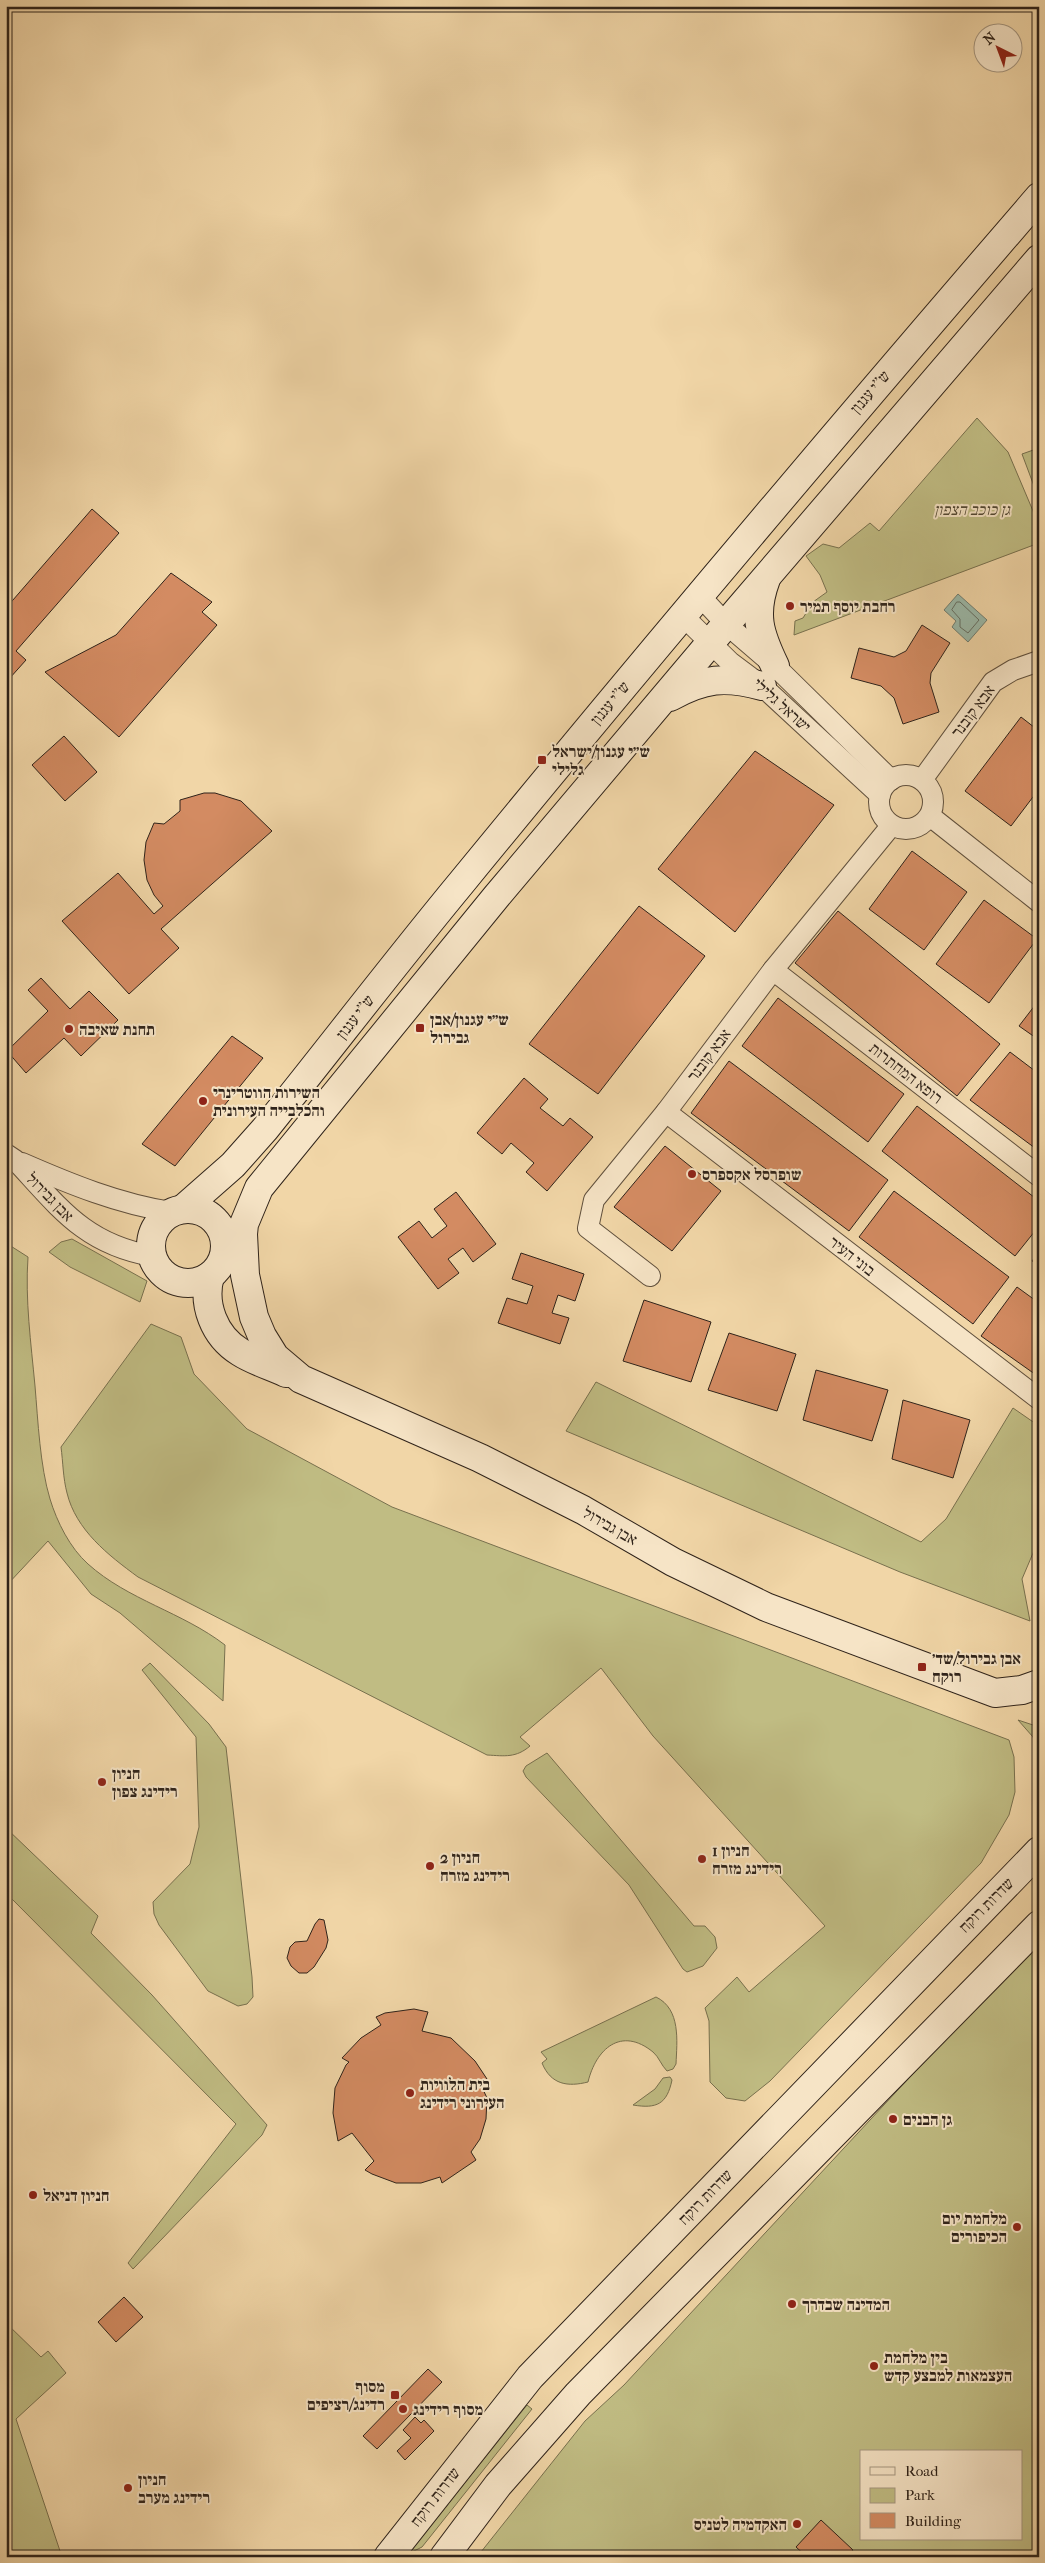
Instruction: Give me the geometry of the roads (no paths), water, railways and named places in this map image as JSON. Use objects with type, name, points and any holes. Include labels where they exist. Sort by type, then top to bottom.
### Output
[{"type":"main road","name":"ש''י עגנון","points":[[177,1210],[233,1165],[265,1130],[460,884],[814,458],[1039,197]]},
{"type":"main road","points":[[301,1379],[240,1352],[229,1343],[213,1320],[208,1308],[206,1297],[210,1276],[223,1257],[223,1235],[236,1208],[251,1186],[379,1042],[496,897],[718,634],[1039,259]]},
{"type":"main road","points":[[662,702],[694,685],[714,680],[768,676],[764,644],[759,626],[758,609],[768,576]]},
{"type":"main road","name":"אבן גבירול","points":[[379,1042],[259,1188],[244,1224],[242,1254],[254,1317],[262,1336],[275,1357],[301,1379],[480,1458],[583,1510],[673,1562],[766,1607],[995,1693],[1022,1690],[1039,1684]]},
{"type":"main road","points":[[210,1276],[191,1283],[174,1280],[160,1270],[152,1256],[151,1239],[158,1223],[177,1210],[194,1209],[212,1217],[223,1235]]},
{"type":"main road","name":"שדרות רוקח","points":[[388,2557],[530,2376],[1039,1851]]},
{"type":"main road","points":[[444,2557],[498,2485],[578,2394],[1039,1925]]},
{"type":"street","name":"ישראל גלילי","points":[[691,606],[718,634],[730,662],[768,676],[885,787]]},
{"type":"street","name":"אבא קובנר","points":[[922,780],[993,682],[1013,670],[1039,661]]},
{"type":"street","points":[[908,775],[922,780],[931,790],[933,799],[930,816],[917,828],[900,829],[891,826],[880,812],[885,787],[908,775]]},
{"type":"street","points":[[930,816],[1039,902]]},
{"type":"street","name":"אבא קובנר","points":[[650,1276],[588,1228],[594,1200],[666,1112],[773,970],[891,826]]},
{"type":"street","name":"רופא המחתרות","points":[[773,970],[1039,1176]]},
{"type":"street","name":"בוני העיר","points":[[666,1112],[1039,1399]]},
{"type":"street","points":[[10,1157],[108,1197],[140,1207],[177,1210]]},
{"type":"street","name":"אבן גבירול","points":[[10,1157],[63,1213],[79,1227],[102,1241],[134,1253],[152,1256]]},
{"type":"water","points":[[958,594],[987,620],[968,642],[952,627],[956,621],[944,610]]},
{"type":"place","name":"רחבת יוסף תמיר","points":[[790,606]]},
{"type":"place","name":"ש״י עגנון/ישראל גלילי","points":[[542,760]]},
{"type":"place","name":"ש״י עגנון/אבן גבירול","points":[[420,1028]]},
{"type":"place","name":"תחנת שאיבה","points":[[69,1029]]},
{"type":"place","name":"השירות הווטרינרי והכלבייה העירונית","points":[[203,1101]]},
{"type":"place","name":"שופרסל אקספרס","points":[[692,1174]]},
{"type":"place","name":"אבן גבירול/שד׳ רוקח","points":[[922,1667]]},
{"type":"place","name":"חניון רידינג צפון","points":[[102,1782]]},
{"type":"place","name":"1 חניון רידינג מזרח","points":[[702,1859]]},
{"type":"place","name":"2 חניון רידינג מזרח","points":[[430,1866]]},
{"type":"place","name":"בית הלוויות העירוני רידינג","points":[[410,2093]]},
{"type":"place","name":"גן הבנים","points":[[893,2119]]},
{"type":"place","name":"חניון דניאל","points":[[33,2195]]},
{"type":"place","name":"מלחמת יום הכיפורים","points":[[1017,2227]]},
{"type":"place","name":"המדינה שבדרך","points":[[792,2304]]},
{"type":"place","name":"בין מלחמת העצמאות למבצע קדש","points":[[874,2366]]},
{"type":"place","name":"מסוף רדינג/רציפים","points":[[395,2395]]},
{"type":"place","name":"מסוף רידינג","points":[[403,2409]]},
{"type":"place","name":"חניון רידינג מערב","points":[[128,2488]]},
{"type":"place","name":"האקדמיה לטניס","points":[[797,2524]]},
{"type":"park label","name":"גן כוכב הצפון","points":[[972,509]]}]
